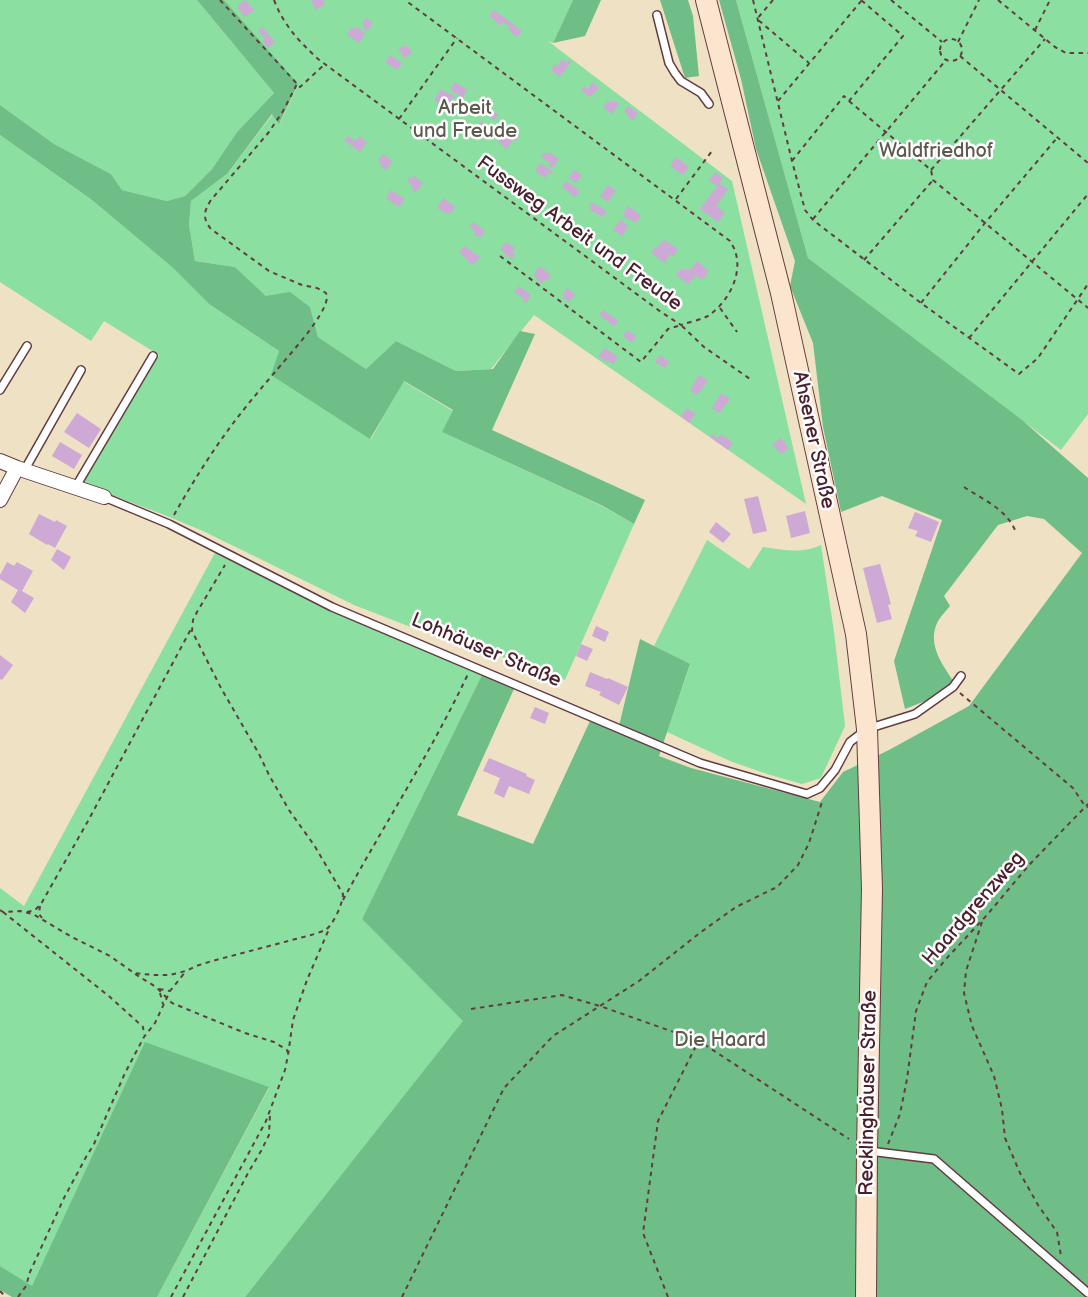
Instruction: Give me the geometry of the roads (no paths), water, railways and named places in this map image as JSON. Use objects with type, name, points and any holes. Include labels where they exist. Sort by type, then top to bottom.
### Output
[{"type":"main road","name":"Ahsener Straße","points":[[706,0],[781,293],[856,634],[867,729],[872,889]]},
{"type":"main road","name":"Recklinghäuser Straße","points":[[866,1297],[876,1152],[872,889]]},
{"type":"street","name":"Lohhäuser Straße","points":[[0,461],[104,497]]},
{"type":"street","points":[[0,500],[21,470]]},
{"type":"lane","points":[[657,15],[669,63],[681,81],[701,93],[709,104]]},
{"type":"lane","points":[[0,390],[27,346]]},
{"type":"lane","points":[[75,488],[153,356]]},
{"type":"lane","points":[[21,470],[81,370]]},
{"type":"lane","name":"Lohhäuser Straße","points":[[104,497],[169,524],[332,607],[700,763],[807,794],[820,788],[831,775],[850,742],[867,729]]},
{"type":"lane","points":[[867,729],[915,714],[953,687],[961,676]]},
{"type":"lane","points":[[876,1152],[934,1159],[1088,1293]]},
{"type":"park label","name":"Arbeit und Freude","points":[[465,120]]},
{"type":"park label","name":"Waldfriedhof","points":[[936,152]]},
{"type":"park label","name":"Die Haard","points":[[720,1041]]}]
